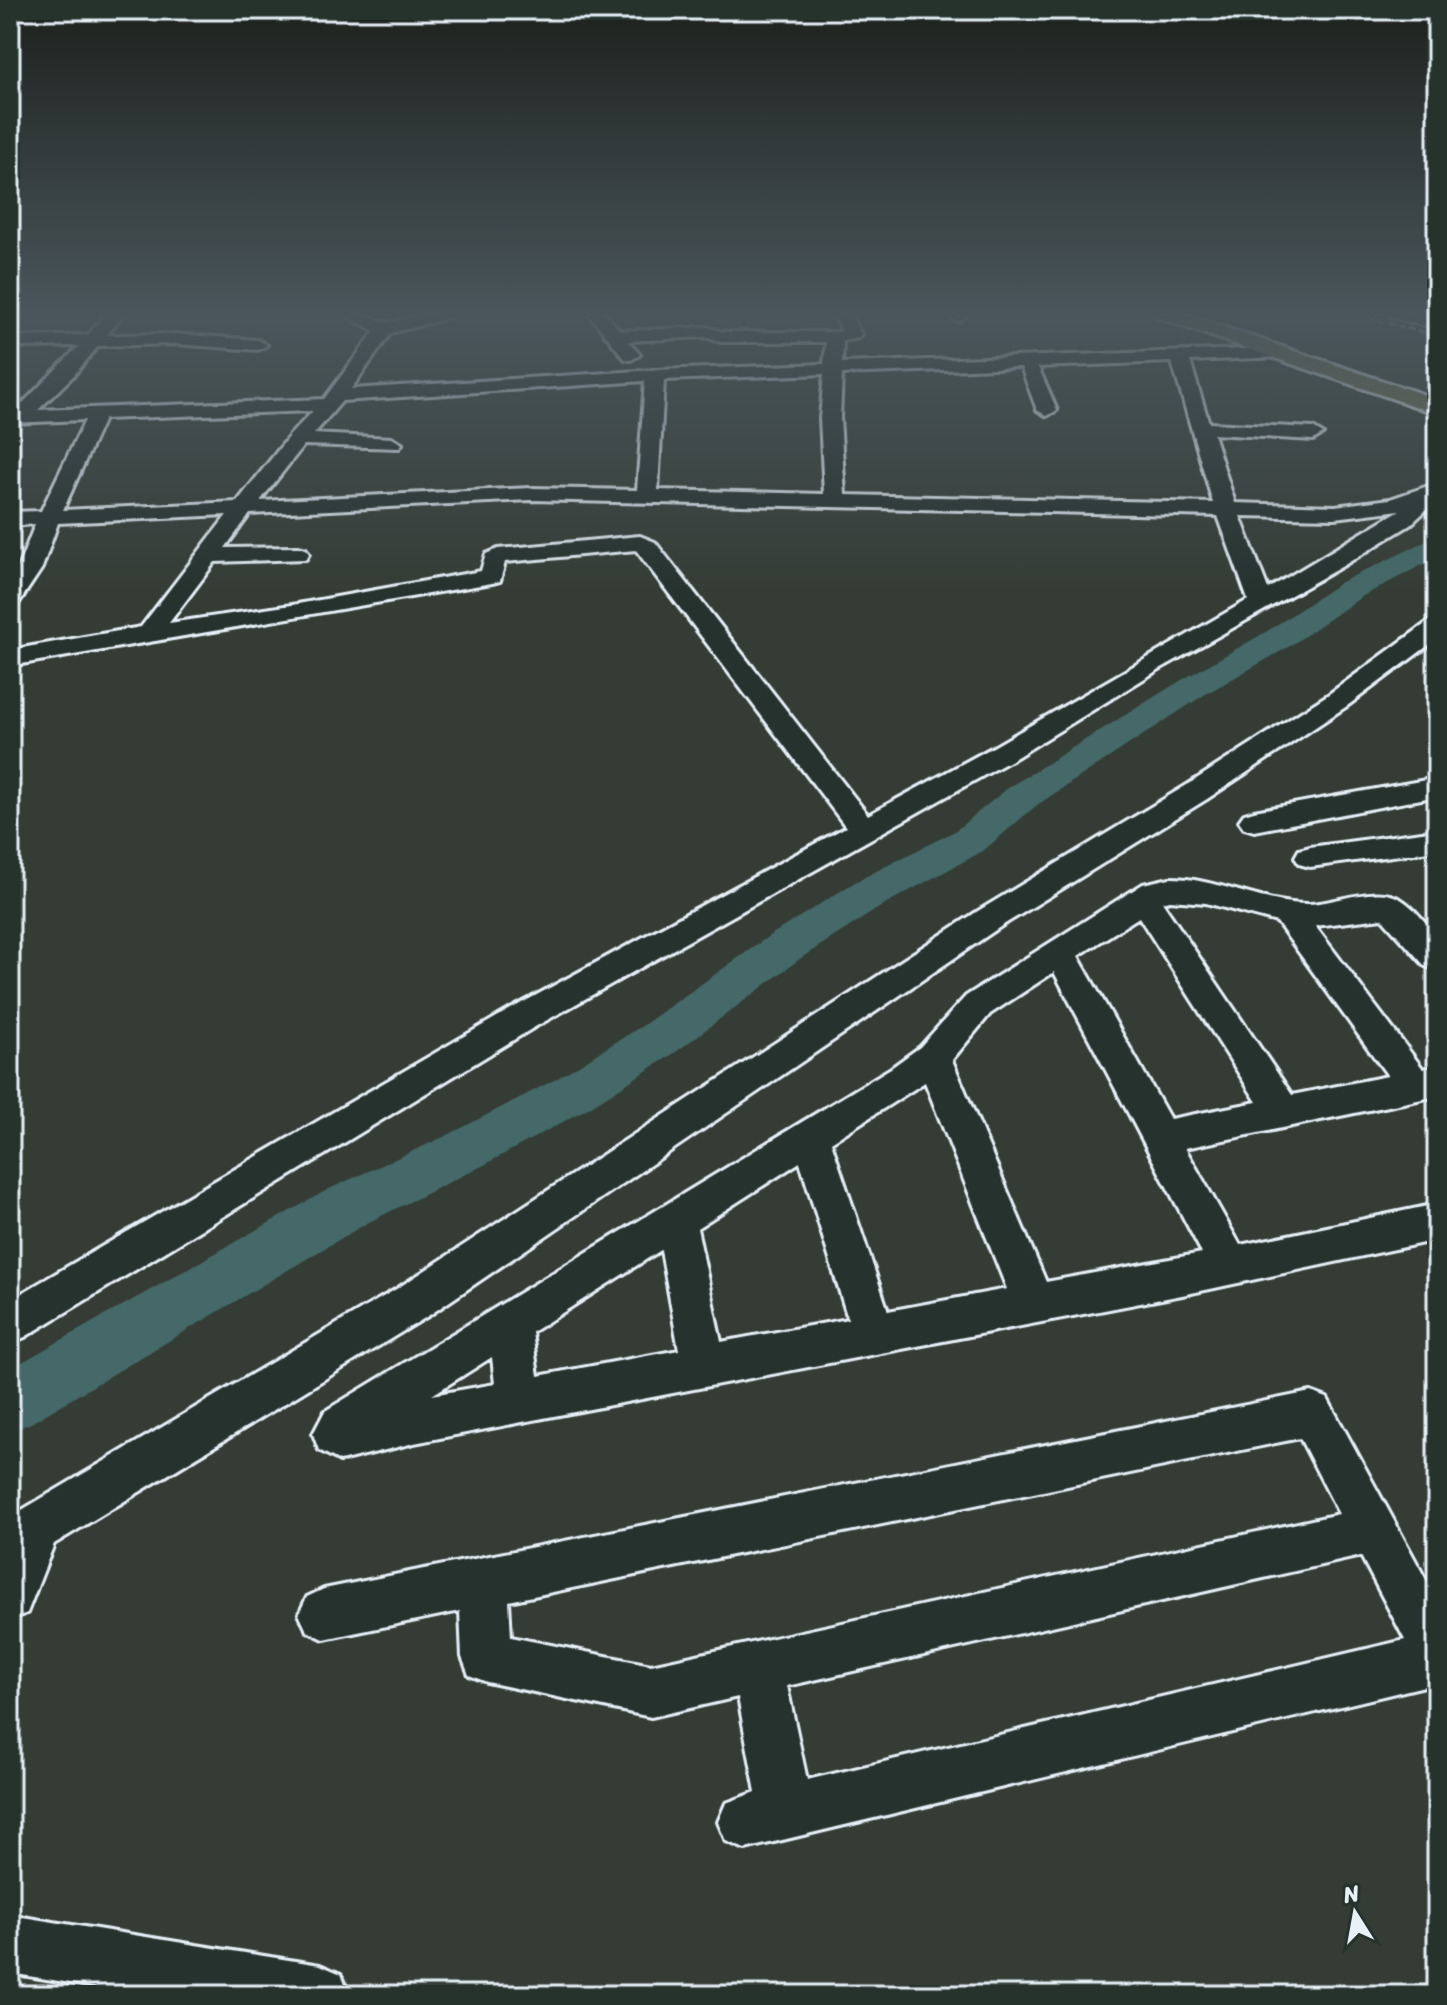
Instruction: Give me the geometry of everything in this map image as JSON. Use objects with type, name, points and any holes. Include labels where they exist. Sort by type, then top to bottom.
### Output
[{"type":"street","points":[[15,417],[231,407]]},
{"type":"street","points":[[149,633],[242,509],[326,407]]},
{"type":"street","points":[[648,407],[640,543],[863,829]]},
{"type":"street","points":[[832,407],[835,501]]},
{"type":"street","points":[[1195,407],[1226,509],[1261,602]]},
{"type":"street","points":[[10,599],[20,569],[49,517],[97,414]]},
{"type":"street","points":[[1202,428],[1313,434]]},
{"type":"street","points":[[297,439],[392,444]]},
{"type":"street","points":[[10,519],[468,496],[643,494],[1335,512],[1395,505],[1437,487]]},
{"type":"street","points":[[10,1323],[508,1026],[1005,752],[1402,520],[1437,487]]},
{"type":"street","points":[[10,658],[492,576],[494,559],[498,556],[640,543]]},
{"type":"street","points":[[207,555],[298,554]]},
{"type":"street","points":[[10,1596],[22,1537],[413,1302],[976,927],[1197,792],[1338,700],[1437,627]]},
{"type":"street","points":[[1254,821],[1437,787]]},
{"type":"street","points":[[1310,857],[1437,840]]},
{"type":"street","points":[[1437,957],[1391,908],[1371,906],[1301,915],[1187,889],[1165,888],[978,1005],[933,1057],[811,1138],[675,1219],[341,1427],[335,1434],[340,1438],[1230,1266],[1437,1222]]},
{"type":"street","points":[[1144,899],[1283,1112]]},
{"type":"street","points":[[1160,1137],[1425,1083],[1287,912]]},
{"type":"street","points":[[1060,953],[1230,1266]]},
{"type":"street","points":[[933,1057],[1034,1304]]},
{"type":"street","points":[[811,1138],[874,1334]]},
{"type":"street","points":[[675,1219],[704,1366]]},
{"type":"street","points":[[510,1322],[519,1401]]},
{"type":"street","points":[[324,1614],[1311,1414],[1437,1650]]},
{"type":"street","points":[[484,1582],[487,1657],[651,1691],[1373,1530]]},
{"type":"street","points":[[758,1667],[766,1817],[1437,1658]]},
{"type":"street","points":[[10,1944],[320,1995]]},
{"type":"waterway","points":[[10,1402],[348,1206],[466,1150],[573,1093],[659,1039],[785,947],[870,893],[969,841],[1023,796],[1192,688],[1278,639],[1352,589],[1437,545]]}]
